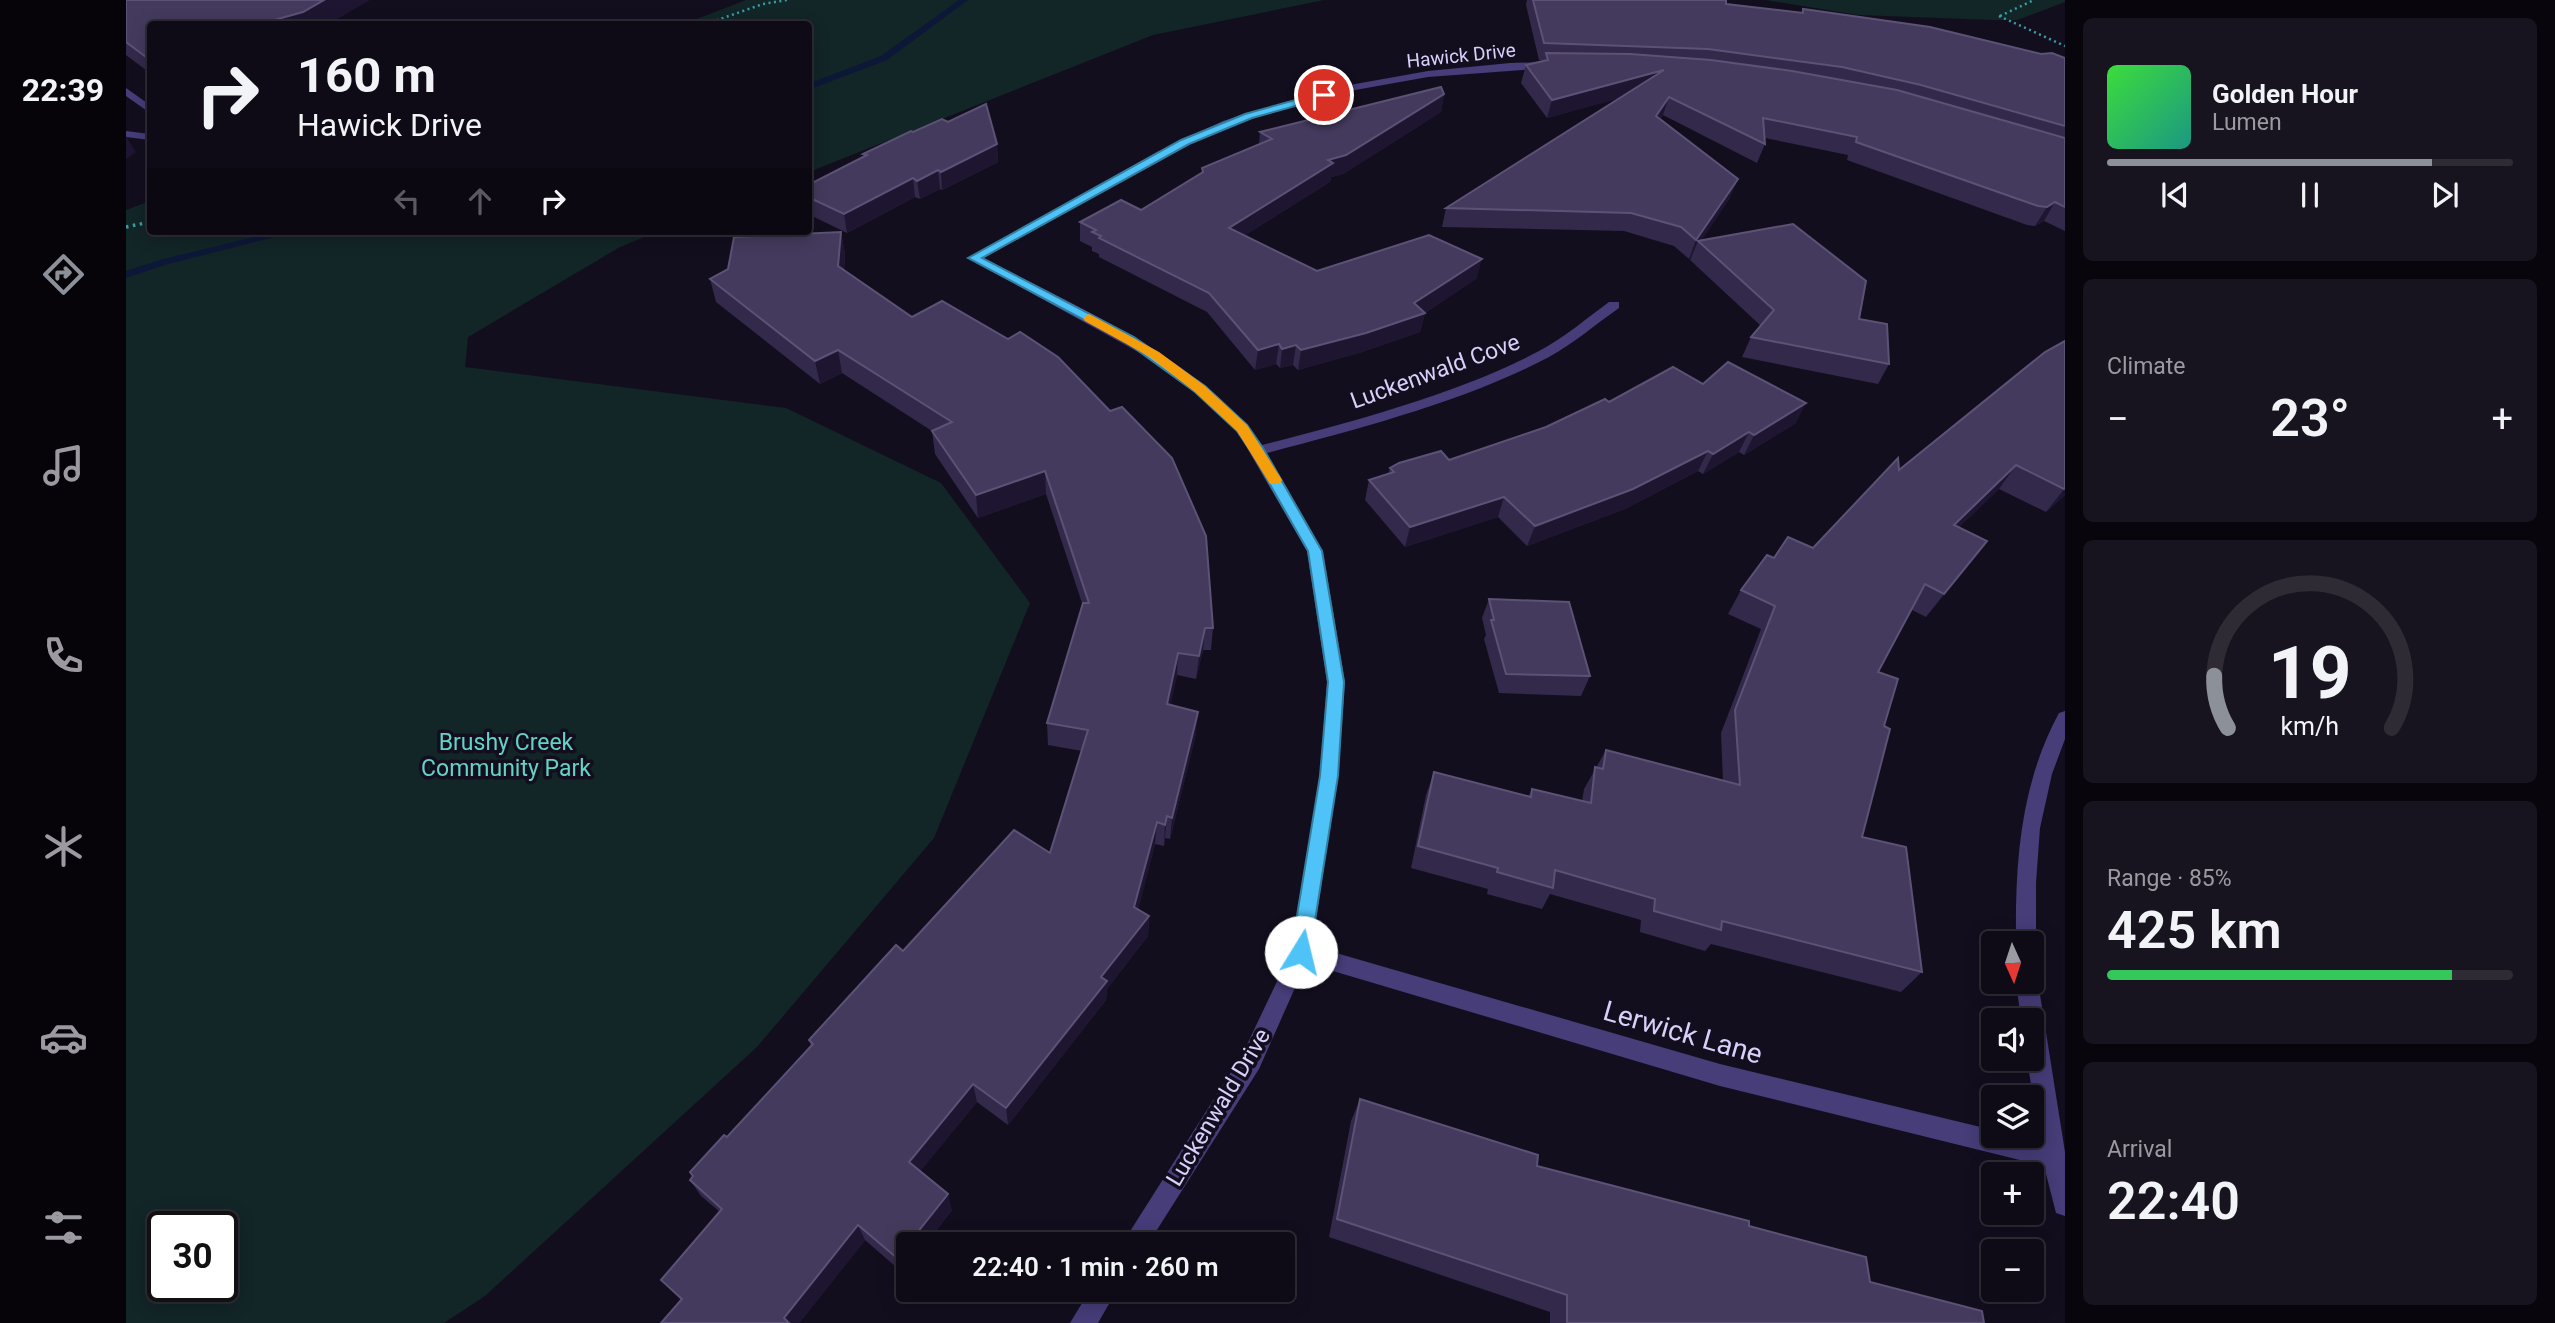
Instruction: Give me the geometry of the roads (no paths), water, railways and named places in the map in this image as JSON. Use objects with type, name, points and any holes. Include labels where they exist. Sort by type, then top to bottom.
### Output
[{"type":"street","name":"Hawick Drive","points":[[974,258],[1185,142],[1271,108],[1437,73],[1564,65]]},
{"type":"street","points":[[126,91],[147,108]]},
{"type":"street","points":[[126,134],[147,136]]},
{"type":"street","name":"Luckenwald Drive","points":[[974,258],[1154,355],[1200,389],[1242,428],[1315,551],[1336,682],[1329,776],[1301,952],[1251,1061],[1141,1232]]},
{"type":"street","name":"Luckenwald Cove","points":[[1258,451],[1342,429],[1487,380],[1546,353],[1614,305]]},
{"type":"street","points":[[2026,931],[2029,822],[2037,789],[2065,718]]},
{"type":"street","name":"Lerwick Lane","points":[[1301,952],[1720,1075],[2054,1157]]},
{"type":"street","points":[[2040,1071],[2054,1157],[2065,1204]]},
{"type":"street","points":[[1083,1323],[1096,1302]]},
{"type":"waterway","points":[[812,85],[884,58],[964,0]]},
{"type":"waterway","points":[[126,275],[164,262],[275,235]]},
{"type":"park label","name":"Brushy Creek Community Park","points":[[506,755]]}]
